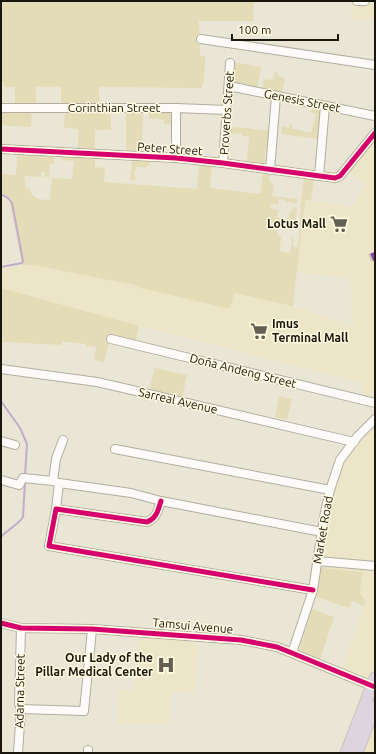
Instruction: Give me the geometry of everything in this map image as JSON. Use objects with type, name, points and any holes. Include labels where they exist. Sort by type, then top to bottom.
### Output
[{"type":"highway","points":[[346,753],[374,684]]},
{"type":"highway","points":[[357,753],[371,728],[375,706]]},
{"type":"street","points":[[357,1],[365,1]]},
{"type":"street","points":[[201,39],[375,65]]},
{"type":"street","name":"Proverbs Street","points":[[223,163],[230,63]]},
{"type":"street","name":"Genesis Street","points":[[229,86],[375,116]]},
{"type":"street","points":[[270,170],[276,96]]},
{"type":"street","points":[[319,176],[325,106]]},
{"type":"street","name":"Corinthian Street","points":[[1,108],[176,108],[227,110]]},
{"type":"street","points":[[176,108],[176,158]]},
{"type":"street","name":"Peter Street","points":[[1,148],[176,158],[337,178],[375,133]]},
{"type":"street","name":"Doña Andeng Street","points":[[111,339],[375,403]]},
{"type":"street","name":"Sarreal Avenue","points":[[1,369],[119,387],[354,442]]},
{"type":"street","name":"Market Road","points":[[292,652],[313,590],[324,517],[330,490],[340,460],[363,431],[375,419]]},
{"type":"street","points":[[63,440],[56,459],[56,508],[49,546],[313,590]]},
{"type":"street","points":[[1,441],[14,445]]},
{"type":"street","points":[[115,449],[330,490]]},
{"type":"street","points":[[1,480],[19,485],[21,484],[23,478],[131,493],[161,501],[322,532]]},
{"type":"street","points":[[56,508],[147,522],[156,516],[161,501]]},
{"type":"street","points":[[318,561],[375,566]]},
{"type":"street","name":"Tamsui Avenue","points":[[1,623],[21,628],[92,628],[242,640],[277,647],[292,652],[374,684]]},
{"type":"street","name":"Adarna Street","points":[[18,753],[21,709],[19,704],[21,628]]},
{"type":"street","points":[[21,709],[84,711],[92,628]]},
{"type":"shaded area","points":[[1,1],[254,1],[253,21],[199,21],[200,55],[205,56],[204,83],[202,83],[202,88],[99,87],[99,105],[61,105],[61,87],[36,87],[36,105],[15,105],[15,87],[5,87],[1,78]]},
{"type":"shaded area","points":[[375,1],[375,20],[352,20],[352,4],[366,4]]},
{"type":"shaded area","points":[[233,62],[261,67],[257,88],[232,83]]},
{"type":"shaded area","points":[[275,72],[278,72],[277,76],[285,78],[282,93],[262,89],[264,79],[273,80]]},
{"type":"shaded area","points":[[317,108],[321,110],[319,139],[281,134],[282,126],[289,128],[290,124],[292,125],[292,128],[311,133],[316,114],[308,112]]},
{"type":"shaded area","points":[[1,111],[32,111],[31,127],[1,125]]},
{"type":"shaded area","points":[[65,111],[111,112],[111,130],[95,130],[95,150],[78,149],[78,129],[64,128]]},
{"type":"shaded area","points":[[126,112],[143,112],[142,152],[126,151]]},
{"type":"shaded area","points":[[149,112],[170,112],[172,114],[172,124],[164,124],[164,120],[157,118],[149,119]]},
{"type":"shaded area","points":[[229,127],[270,130],[268,152],[265,152],[265,161],[267,161],[260,164],[247,162],[249,137],[242,136],[242,134],[229,133]]},
{"type":"shaded area","name":"Imus Terminal Mall","points":[[375,139],[375,398],[362,395],[364,383],[131,324],[1,288],[1,269],[23,265],[33,265],[135,285],[141,288],[230,309],[234,293],[287,304],[355,328],[351,319],[353,301],[350,278],[297,272],[305,200],[352,206],[366,185],[349,171]]},
{"type":"shaded area","points":[[17,153],[55,155],[54,164],[50,164],[49,177],[45,177],[45,172],[41,172],[41,177],[24,176],[26,188],[30,189],[33,196],[37,199],[43,200],[50,200],[52,178],[72,179],[74,161],[62,160],[62,156],[95,158],[95,167],[105,168],[104,182],[197,189],[199,165],[212,166],[210,188],[260,194],[263,173],[270,174],[269,180],[271,183],[274,183],[272,196],[298,199],[297,203],[285,202],[285,200],[279,199],[278,205],[271,204],[271,209],[278,210],[277,217],[288,219],[291,211],[293,211],[293,207],[297,207],[295,224],[278,222],[277,235],[281,236],[280,251],[290,253],[292,238],[294,238],[293,247],[298,247],[304,178],[314,180],[311,200],[305,200],[293,306],[234,293],[230,309],[141,288],[135,285],[33,265],[22,265],[9,197],[1,192],[1,174],[16,175]]},
{"type":"shaded area","points":[[132,160],[150,161],[148,166],[143,169],[143,167],[136,167],[136,170],[134,171],[135,181],[130,180]]},
{"type":"shaded area","points":[[1,288],[139,326],[136,341],[111,336],[104,362],[94,360],[96,347],[86,346],[86,344],[62,341],[61,345],[2,342]]},
{"type":"shaded area","points":[[155,368],[187,375],[182,398],[149,390]]},
{"type":"shaded area","points":[[279,396],[292,399],[287,420],[275,417]]},
{"type":"shaded area","points":[[375,424],[375,665],[369,680],[342,669],[366,601],[360,593],[362,572],[321,568],[328,506],[342,465],[357,443]]},
{"type":"shaded area","points":[[321,568],[362,572],[360,593],[366,601],[364,606],[352,601],[349,608],[316,597]]},
{"type":"shaded area","points":[[312,609],[334,617],[320,660],[302,653],[300,647]]},
{"type":"shaded area","name":"Our Lady of the Pillar Medical Center","points":[[138,636],[198,640],[194,693],[171,691],[169,723],[117,723],[119,689],[134,690]]},
{"type":"shaded area","points":[[375,722],[375,753],[363,753],[364,748]]},
{"type":"waterway","points":[[1,194],[8,198],[12,203],[23,261],[22,263],[1,267]]},
{"type":"waterway","points":[[1,401],[20,428],[27,444],[25,476]]},
{"type":"waterway","points":[[1,537],[23,517],[25,482]]},
{"type":"tunnel","points":[[372,253],[375,260]]},
{"type":"marked path","points":[[372,253],[375,260]]},
{"type":"cycle path","points":[[1,149],[176,158],[335,178],[340,176],[375,133]]},
{"type":"cycle path","points":[[161,501],[155,516],[147,522],[56,509],[49,546],[313,590]]},
{"type":"cycle path","points":[[1,623],[21,628],[92,629],[241,640],[277,647],[375,687]]},
{"type":"place","name":"Lotus Mall","points":[[339,224]]},
{"type":"place","name":"Imus Terminal Mall","points":[[259,331]]},
{"type":"place","name":"Our Lady of the Pillar Medical Center","points":[[166,665]]}]
